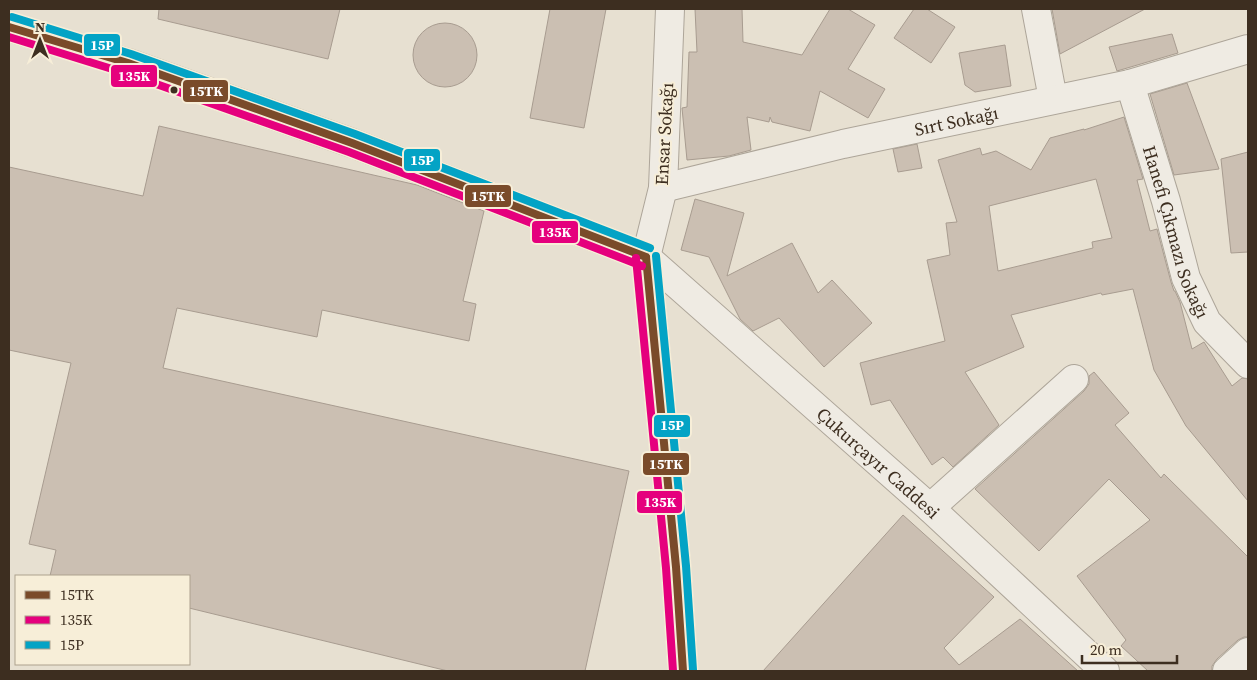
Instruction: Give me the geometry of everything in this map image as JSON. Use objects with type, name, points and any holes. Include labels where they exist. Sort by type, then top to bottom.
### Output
[{"type":"street","name":"Ensar Sokağı","points":[[670,9],[663,188],[646,257],[676,567],[683,671]]},
{"type":"street","points":[[1036,9],[1053,99]]},
{"type":"street","points":[[9,27],[128,63],[352,144],[646,257]]},
{"type":"street","name":"Sırt Sokağı","points":[[663,188],[843,144],[1130,84],[1248,49]]},
{"type":"street","name":"Hanefi Çıkmazı Sokağı","points":[[1130,84],[1166,201],[1186,278],[1208,322],[1248,364]]},
{"type":"street","name":"Çukurçayır Caddesi","points":[[646,257],[930,508],[1105,671]]},
{"type":"street","points":[[930,508],[1074,379]]},
{"type":"street","points":[[1227,671],[1248,652]]},
{"type":"building","points":[[159,9],[340,9],[328,59],[158,19]]},
{"type":"building","points":[[550,9],[606,9],[584,128],[530,118]]},
{"type":"building","points":[[695,9],[742,9],[743,42],[802,55],[830,9],[848,9],[875,25],[848,69],[885,89],[868,118],[820,91],[810,131],[772,122],[770,117],[769,122],[747,117],[751,150],[729,156],[687,160],[682,108],[687,107],[689,52],[697,52]]},
{"type":"building","points":[[914,9],[927,9],[955,27],[931,63],[894,38]]},
{"type":"building","points":[[1052,9],[1145,9],[1060,54]]},
{"type":"building","points":[[445,23],[457,25],[468,32],[475,43],[477,55],[475,67],[468,78],[457,85],[445,87],[433,85],[422,78],[415,67],[413,55],[415,43],[422,32],[433,25]]},
{"type":"building","points":[[1172,34],[1178,53],[1117,71],[1109,47]]},
{"type":"building","points":[[1005,45],[1011,86],[975,92],[965,85],[959,53]]},
{"type":"building","points":[[1187,83],[1219,169],[1174,175],[1150,94]]},
{"type":"building","points":[[1124,117],[1143,179],[1137,180],[1150,231],[1157,229],[1171,282],[1180,302],[1192,349],[1204,342],[1232,386],[1242,378],[1248,379],[1248,501],[1186,426],[1154,370],[1133,289],[1102,295],[1101,293],[1011,315],[1024,347],[965,372],[999,425],[953,467],[943,457],[932,465],[890,400],[871,405],[860,363],[945,341],[927,260],[950,255],[946,223],[957,222],[938,160],[980,148],[982,155],[996,151],[1031,170],[1050,138],[1084,130]],"holes":[[[1096,179],[1112,238],[1092,242],[1093,248],[998,271],[989,206]]]},
{"type":"building","points":[[159,126],[417,185],[484,211],[463,301],[476,304],[469,341],[322,310],[317,337],[177,308],[163,368],[629,471],[585,671],[448,671],[190,608],[190,575],[50,575],[56,550],[29,544],[71,363],[9,350],[9,167],[143,196]]},
{"type":"building","points":[[917,144],[922,168],[898,172],[893,149]]},
{"type":"building","points":[[1248,152],[1248,252],[1231,253],[1221,159]]},
{"type":"building","points":[[695,199],[744,213],[727,276],[792,243],[818,293],[832,280],[872,323],[824,367],[779,318],[753,331],[740,319],[709,257],[681,250]]},
{"type":"building","points":[[1094,372],[1129,413],[1115,425],[1161,478],[1164,474],[1248,557],[1248,637],[1238,640],[1217,659],[1212,666],[1212,671],[1148,671],[1121,646],[1126,640],[1077,576],[1150,520],[1109,479],[1039,551],[975,489],[1084,391],[1089,384],[1089,376]]},
{"type":"building","points":[[903,515],[994,597],[944,648],[959,665],[1020,619],[1078,671],[763,671]]},
{"type":"transit line","name":"15P","points":[[12,17],[131,54],[355,134],[650,248]]},
{"type":"transit line","name":"15TK","points":[[9,27],[128,63],[352,143],[646,257]]},
{"type":"transit line","name":"135K","points":[[9,37],[125,73],[349,152],[642,266]]},
{"type":"transit line","name":"15P","points":[[656,256],[686,566],[693,670]]},
{"type":"transit line","name":"15TK","points":[[646,257],[676,567],[683,671]]},
{"type":"transit line","name":"135K","points":[[636,258],[666,568],[673,671]]}]
